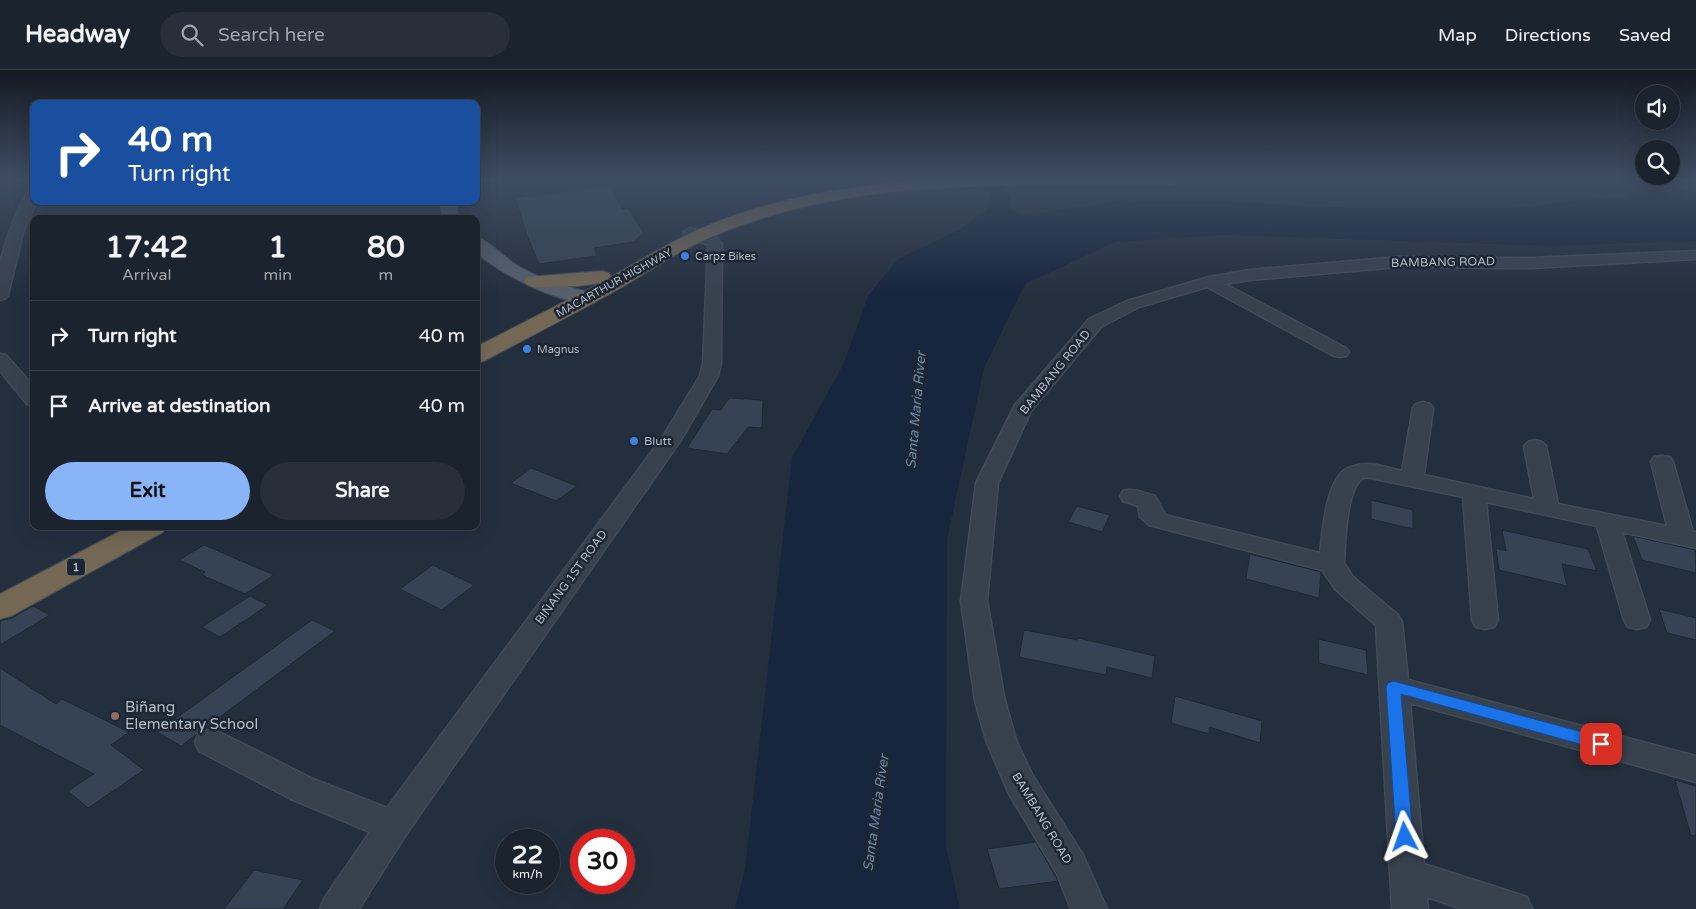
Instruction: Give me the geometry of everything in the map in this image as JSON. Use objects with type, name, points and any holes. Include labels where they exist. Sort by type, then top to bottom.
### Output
[{"type":"highway","name":"MACARTHUR HIGHWAY","points":[[480,340],[571,300],[602,277],[696,233],[741,219]]},
{"type":"highway","name":"MACARTHUR HIGHWAY","points":[[480,354],[571,300],[696,233]]},
{"type":"highway","points":[[534,281],[578,280],[602,277]]},
{"type":"highway","name":"1","points":[[0,588],[111,530]]},
{"type":"highway","name":"1","points":[[0,608],[146,530]]},
{"type":"main road","points":[[480,247],[486,254],[519,276],[534,281],[571,300]]},
{"type":"main road","points":[[480,267],[501,281],[571,300]]},
{"type":"street","points":[[0,295],[17,229],[22,219]]},
{"type":"street","name":"BIÑANG 1ST ROAD","points":[[338,909],[394,826],[671,440],[708,376],[712,363],[714,336],[713,269],[716,250],[714,242],[696,233]]},
{"type":"street","name":"BAMBANG ROAD","points":[[1089,909],[1071,866],[1020,784],[1002,743],[990,701],[974,601],[987,483],[1022,409],[1095,323],[1133,304],[1209,282],[1250,275],[1399,262],[1532,263],[1696,255]]},
{"type":"street","points":[[1209,282],[1340,352]]},
{"type":"street","points":[[0,359],[30,395]]},
{"type":"street","points":[[1412,479],[1424,408]]},
{"type":"street","points":[[1535,446],[1548,509]]},
{"type":"street","points":[[1662,462],[1689,539]]},
{"type":"street","points":[[1330,564],[1342,491],[1352,475],[1361,471],[1371,471],[1412,479],[1689,539]]},
{"type":"street","points":[[1474,492],[1485,620]]},
{"type":"street","points":[[1131,496],[1147,501],[1152,510],[1152,516],[1157,520],[1330,564],[1344,583],[1389,622],[1410,909]]},
{"type":"street","points":[[1608,521],[1637,620]]},
{"type":"street","points":[[1393,687],[1696,769]]},
{"type":"street","points":[[210,742],[302,788],[394,826]]},
{"type":"street","points":[[1408,875],[1514,909]]},
{"type":"water","name":"Santa Maria River","points":[[974,219],[1696,219],[1696,241],[1550,246],[1224,235],[1115,242],[1025,284],[984,368],[947,539],[946,846],[960,909],[735,909],[745,869],[792,458],[844,363],[868,296],[898,259],[959,230]]},
{"type":"building","points":[[522,219],[635,219],[644,233],[633,242],[594,248],[597,256],[539,264]]},
{"type":"building","points":[[729,398],[763,400],[762,428],[748,427],[727,454],[687,448],[712,409],[721,410]]},
{"type":"building","points":[[531,468],[577,486],[556,501],[511,483]]},
{"type":"building","points":[[1371,500],[1413,510],[1413,529],[1371,519]]},
{"type":"building","points":[[1077,506],[1110,515],[1102,532],[1068,522]]},
{"type":"building","points":[[1502,530],[1588,549],[1597,571],[1562,564],[1567,586],[1499,570],[1496,548],[1506,551]]},
{"type":"building","points":[[1633,536],[1695,550],[1696,573],[1642,560]]},
{"type":"building","points":[[204,545],[274,575],[245,594],[202,575],[205,572],[179,560]]},
{"type":"building","points":[[1250,554],[1321,572],[1319,598],[1246,579]]},
{"type":"building","points":[[433,565],[474,585],[442,610],[400,589]]},
{"type":"building","points":[[250,596],[268,605],[220,637],[202,627]]},
{"type":"building","points":[[33,606],[50,615],[0,645],[0,621],[12,618]]},
{"type":"building","points":[[1659,609],[1696,618],[1696,640],[1667,633]]},
{"type":"building","points":[[312,620],[335,631],[181,746],[157,732]]},
{"type":"building","points":[[1024,630],[1078,640],[1078,638],[1155,656],[1152,678],[1107,667],[1106,675],[1019,657]]},
{"type":"building","points":[[1318,639],[1366,650],[1368,675],[1319,663]]},
{"type":"building","points":[[0,668],[56,704],[62,699],[129,732],[111,745],[144,770],[88,808],[68,791],[94,774],[0,725]]},
{"type":"building","points":[[1175,696],[1262,721],[1260,743],[1209,727],[1209,734],[1171,723]]},
{"type":"building","points":[[1675,780],[1696,786],[1696,835],[1691,836]]},
{"type":"building","points":[[1036,842],[1058,881],[999,889],[987,849]]},
{"type":"building","points":[[254,870],[303,880],[283,909],[224,909]]},
{"type":"place","name":"Carpz Bikes","points":[[685,256]]},
{"type":"place","name":"Magnus","points":[[527,349]]},
{"type":"place","name":"Blutt","points":[[634,441]]},
{"type":"place","name":"Biñang Elementary School","points":[[115,716]]},
{"type":"route","points":[[1405,837],[1393,687],[1601,744]]}]
